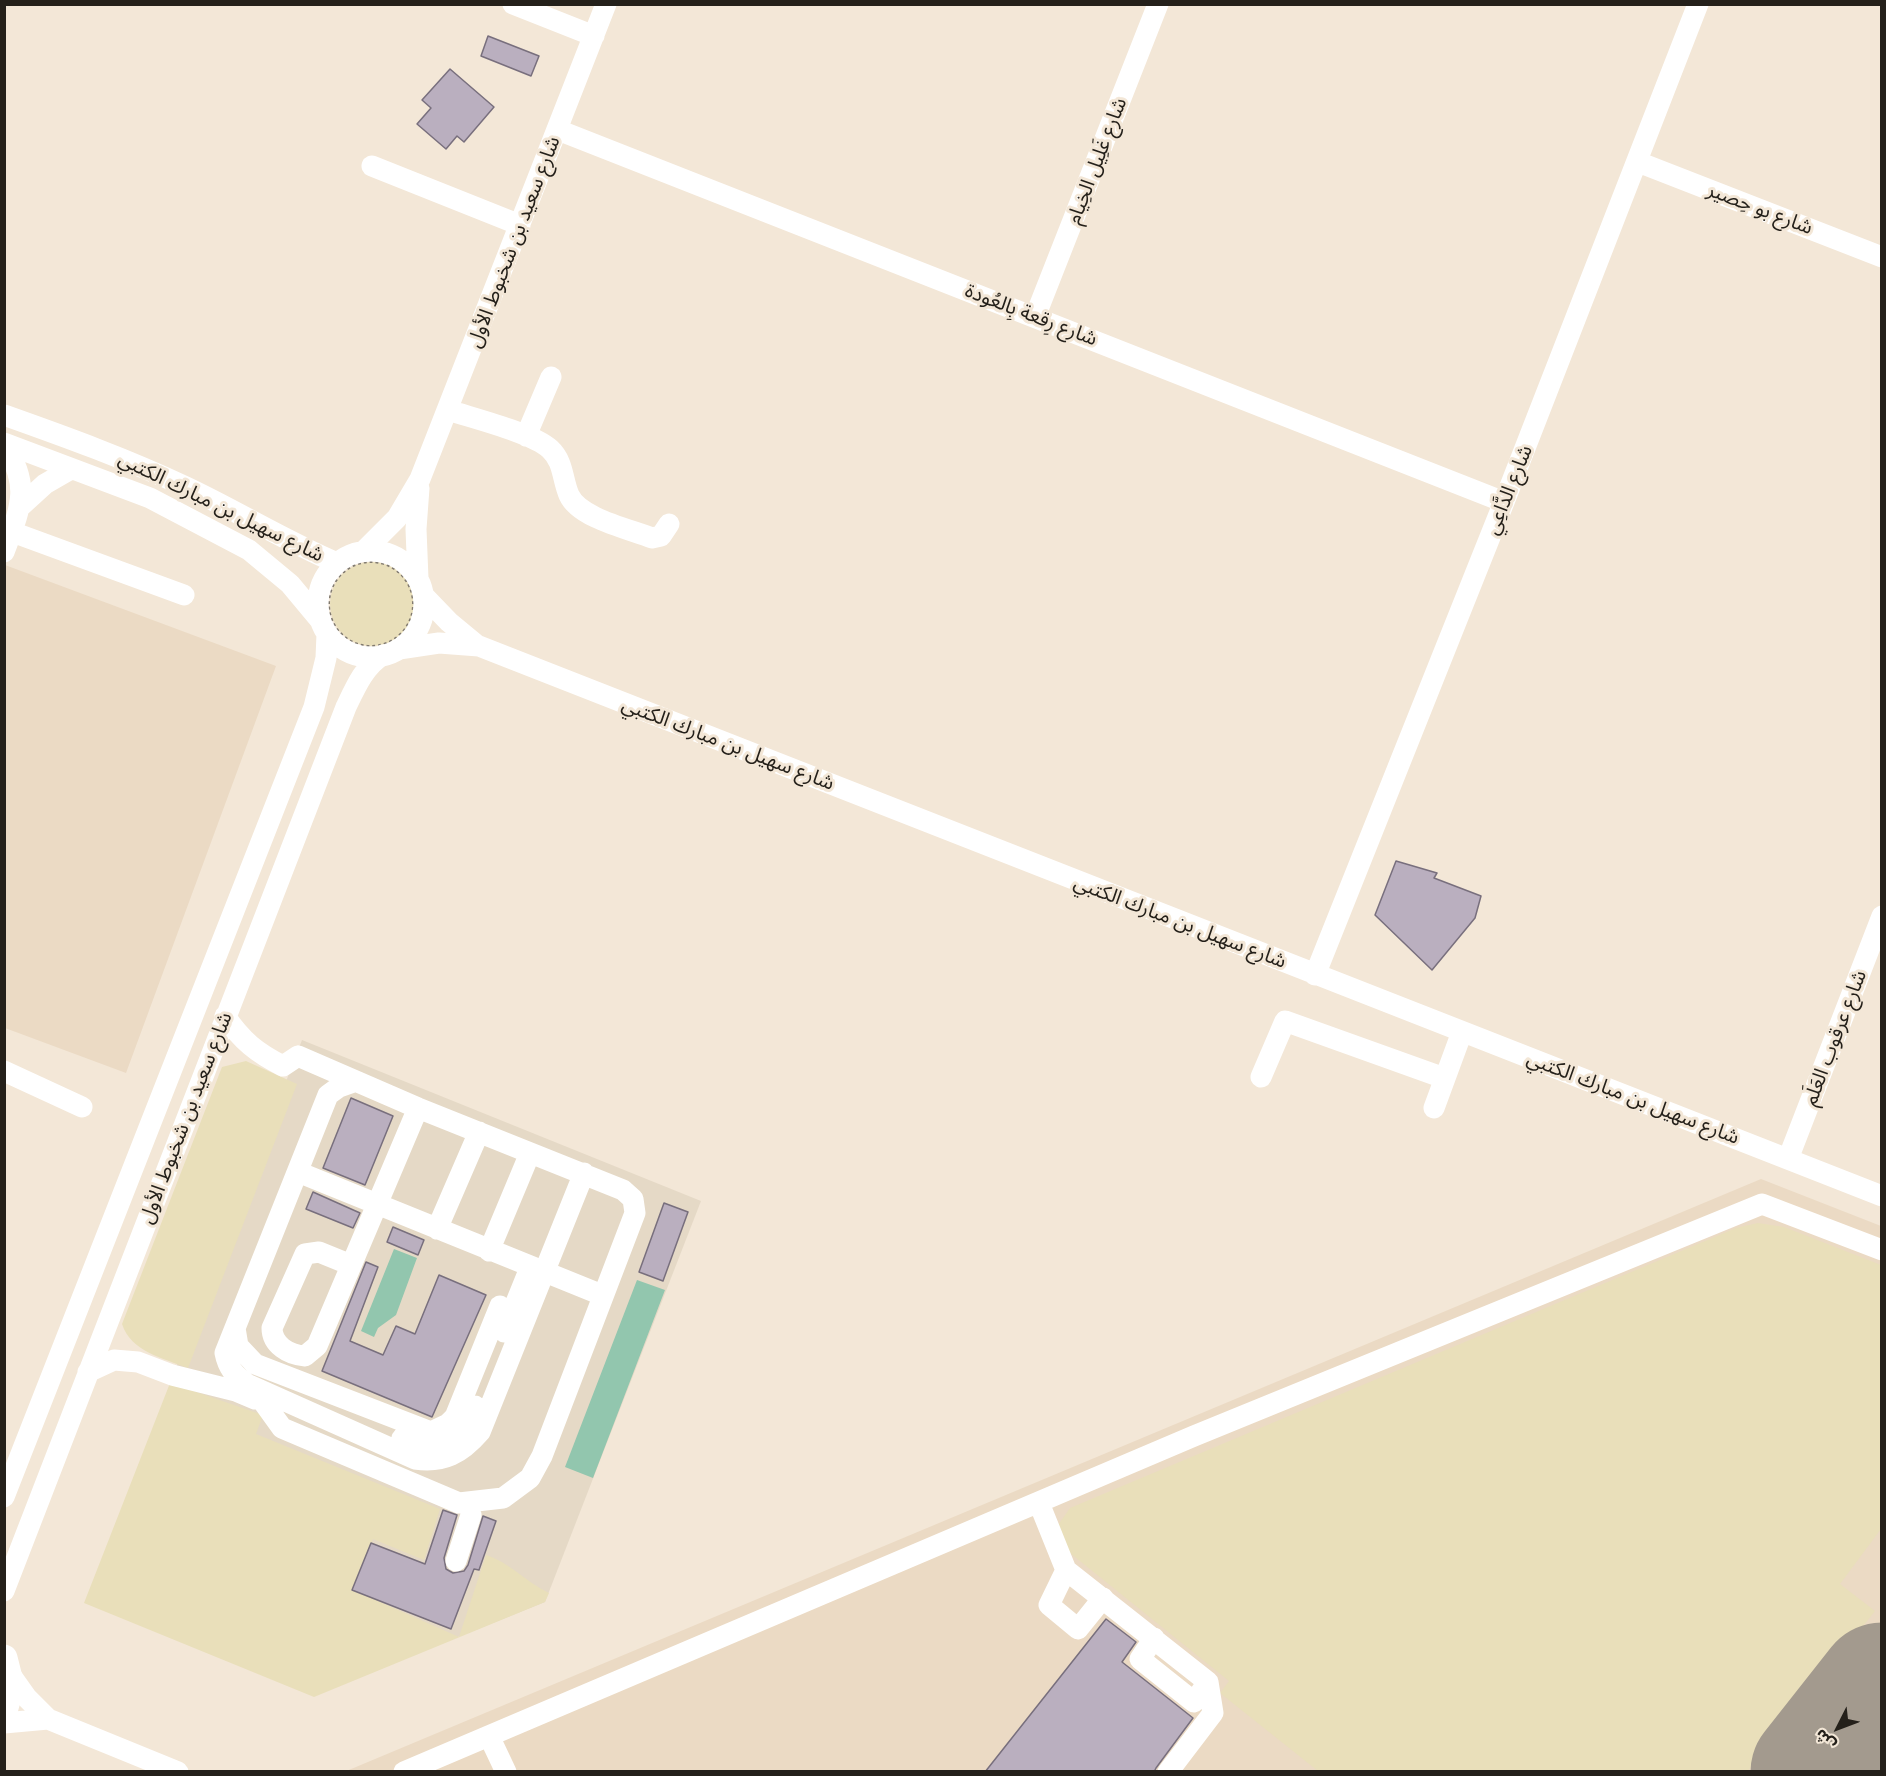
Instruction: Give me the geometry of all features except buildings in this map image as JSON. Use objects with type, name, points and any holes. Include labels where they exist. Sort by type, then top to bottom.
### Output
[{"type":"main road","points":[[4,1710],[10,1698],[7,1666]]},
{"type":"street","points":[[513,4],[594,36]]},
{"type":"street","name":"شارع سعيد بن شخبوط الأول","points":[[365,550],[397,518],[420,479],[606,4]]},
{"type":"street","name":"شارع غَلِيل الخِيام","points":[[1035,317],[1158,4]]},
{"type":"street","name":"شارع الدَّاعِي","points":[[1315,975],[1504,502],[1698,4]]},
{"type":"street","name":"شارع رِقعة بِالعُودة","points":[[558,130],[1504,502]]},
{"type":"street","name":"شارع بو حِصير","points":[[1638,162],[1881,257]]},
{"type":"street","points":[[372,166],[520,225]]},
{"type":"street","points":[[526,436],[551,377]]},
{"type":"street","points":[[448,410],[526,436],[549,448],[561,465],[572,501],[586,513],[652,538],[661,536],[669,524]]},
{"type":"street","name":"شارع سهيل بن مبارك الكتبي","points":[[4,414],[128,460],[238,513],[298,547],[337,563]]},
{"type":"street","points":[[4,444],[18,472],[22,504]]},
{"type":"street","name":"شارع سهيل بن مبارك الكتبي","points":[[4,444],[150,498],[249,550],[290,584],[338,646],[352,653],[368,657],[439,643],[479,646]]},
{"type":"street","points":[[71,469],[45,484],[22,504],[7,538],[184,595]]},
{"type":"street","name":"شارع سعيد بن شخبوط الأول","points":[[4,1592],[346,707],[367,669],[375,660],[411,639],[419,626],[423,611],[416,529],[420,479]]},
{"type":"street","points":[[337,563],[365,550]]},
{"type":"street","name":"شارع سهيل بن مبارك الكتبي","points":[[365,550],[396,557],[449,622],[479,646],[1881,1196]]},
{"type":"street","name":"شارع سعيد بن شخبوط الأول","points":[[4,1497],[314,708],[326,658],[324,627],[318,605],[320,589],[326,575],[337,563]]},
{"type":"street","name":"شارع عرقوب العَلَم","points":[[1788,1159],[1881,916]]},
{"type":"street","points":[[225,1016],[243,1041],[260,1054],[283,1066],[298,1056]]},
{"type":"street","points":[[1261,1077],[1285,1021],[1444,1078]]},
{"type":"street","points":[[1434,1108],[1462,1032]]},
{"type":"street","points":[[264,1403],[282,1428],[472,1507],[503,1498],[530,1478],[538,1464],[624,1208],[616,1194],[591,1177],[418,1108],[298,1056]]},
{"type":"street","points":[[236,1391],[216,1363],[218,1348],[319,1093],[321,1082],[317,1074],[298,1056]]},
{"type":"street","points":[[4,1071],[82,1107]]},
{"type":"street","points":[[356,1081],[339,1087],[328,1095],[225,1353],[228,1365],[235,1376],[247,1384],[415,1459],[433,1462],[450,1458],[467,1446],[480,1432],[530,1268]]},
{"type":"street","points":[[351,1265],[319,1252],[305,1254],[272,1328],[272,1335],[279,1346],[299,1356],[312,1353],[351,1265],[378,1204],[418,1108]]},
{"type":"street","points":[[437,1229],[479,1132]]},
{"type":"street","points":[[489,1251],[530,1153]]},
{"type":"street","points":[[298,1172],[530,1268],[597,1293]]},
{"type":"street","points":[[233,1334],[238,1346],[255,1364],[423,1431],[439,1431],[455,1417],[530,1268],[591,1177]]},
{"type":"street","points":[[404,1772],[1039,1503],[1762,1204],[1881,1250]]},
{"type":"street","points":[[88,1372],[103,1364],[123,1359],[236,1391],[462,1490],[498,1486],[520,1470],[531,1450],[597,1293]]},
{"type":"street","points":[[1039,1503],[1066,1570],[1154,1638],[1140,1659],[1194,1702],[1209,1682],[1213,1713],[1168,1772]]},
{"type":"street","points":[[456,1561],[472,1507]]},
{"type":"street","points":[[1066,1570],[1049,1605],[1078,1629],[1102,1598]]},
{"type":"street","points":[[7,1666],[27,1698],[48,1719],[178,1772]]},
{"type":"street","points":[[4,1723],[48,1719]]},
{"type":"street","points":[[489,1736],[506,1772]]},
{"type":"path","points":[[357,562],[386,562],[406,578],[413,591],[415,604],[413,617],[407,630],[388,644],[368,648],[351,642],[340,634],[331,621],[327,603],[331,587],[338,576],[357,562]]},
{"type":"shaded area","points":[[5,565],[276,666],[126,1073],[5,1028]]},
{"type":"shaded area","points":[[302,1040],[701,1201],[545,1602],[314,1695],[170,1383]]},
{"type":"shaded area","points":[[1761,1179],[1881,1226],[1881,1771],[344,1772]]},
{"type":"green space","points":[[394,1249],[417,1258],[396,1315],[378,1328],[374,1337],[361,1331]]},
{"type":"green space","points":[[637,1280],[665,1290],[593,1478],[565,1467]]},
{"type":"sand","points":[[372,562],[395,569],[407,581],[414,604],[407,627],[395,639],[372,646],[349,639],[337,627],[330,604],[337,581],[349,569]]},
{"type":"sand","points":[[246,1061],[297,1084],[188,1368],[140,1348],[126,1334],[122,1324],[222,1067]]},
{"type":"sand","points":[[1758,1223],[1784,1227],[1881,1265],[1881,1529],[1840,1584],[1875,1611],[1748,1771],[1318,1771],[1220,1693],[1229,1681],[1070,1553],[1058,1525],[1070,1508],[1736,1228]]},
{"type":"sand","points":[[170,1383],[263,1415],[256,1434],[440,1509],[424,1560],[373,1539],[353,1590],[459,1637],[486,1555],[502,1562],[549,1593],[545,1602],[314,1697],[84,1603]]},
{"type":"runway","points":[[1815,1772],[1882,1687]]}]
